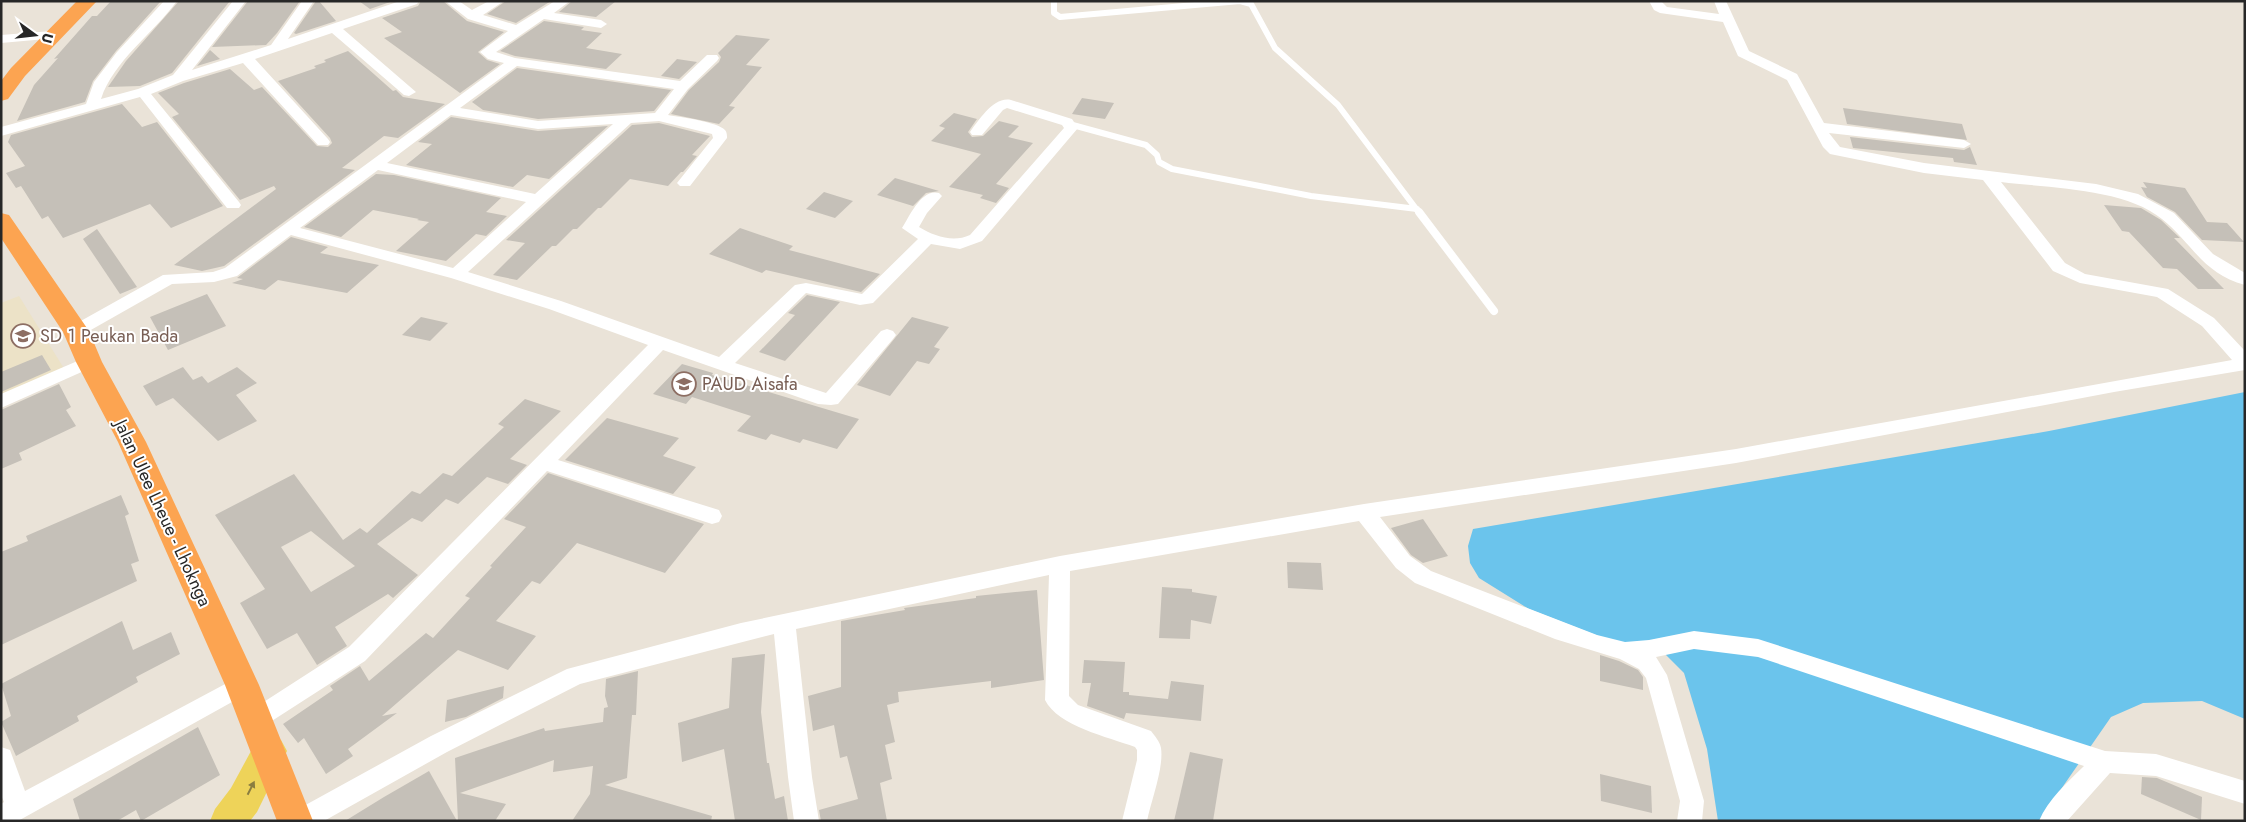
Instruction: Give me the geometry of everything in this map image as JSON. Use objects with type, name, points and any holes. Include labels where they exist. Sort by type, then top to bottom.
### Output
[{"type":"highway","points":[[1,94],[18,72],[52,35],[88,1]]},
{"type":"highway","name":"Jalan Ulee Lheue - Lhoknga","points":[[1,220],[76,331],[89,362],[132,442],[242,685],[296,821]]},
{"type":"main road","points":[[228,821],[244,800],[269,752]]},
{"type":"street","points":[[92,106],[99,85],[122,55],[171,1]]},
{"type":"street","points":[[178,78],[240,1]]},
{"type":"street","points":[[276,47],[308,1]]},
{"type":"street","points":[[1,132],[143,92],[178,78],[336,29],[413,1]]},
{"type":"street","points":[[451,1],[472,16],[518,30]]},
{"type":"street","points":[[472,16],[498,1]]},
{"type":"street","points":[[564,1],[487,52],[493,56],[514,62],[683,86]]},
{"type":"street","points":[[1655,1],[1658,7],[1664,10],[1728,19]]},
{"type":"street","points":[[1720,1],[1743,53],[1792,77],[1830,147],[1843,154],[1924,168],[2096,189],[2145,202],[2168,216],[2207,258],[2245,280]]},
{"type":"street","points":[[541,15],[601,24]]},
{"type":"street","points":[[336,29],[409,92]]},
{"type":"street","points":[[1,39],[52,35]]},
{"type":"street","points":[[246,58],[323,142]]},
{"type":"street","points":[[659,118],[683,86],[712,58]]},
{"type":"street","points":[[76,331],[170,278],[214,277],[227,274],[514,62]]},
{"type":"street","points":[[143,92],[233,204]]},
{"type":"street","points":[[934,196],[920,210],[909,226],[928,238],[956,244],[969,243],[976,238],[1070,130],[1069,124],[1006,103],[998,107],[977,132]]},
{"type":"street","points":[[450,111],[538,125],[659,118],[707,127],[719,132],[720,138],[686,183]]},
{"type":"street","points":[[456,274],[626,120]]},
{"type":"street","points":[[1819,127],[1964,144]]},
{"type":"street","points":[[375,165],[539,200]]},
{"type":"street","points":[[1988,176],[2059,267],[2080,278],[2162,293],[2208,322],[2245,364]]},
{"type":"street","points":[[289,230],[456,274],[555,305],[661,342],[722,366],[825,399],[831,399],[887,335]]},
{"type":"street","points":[[722,366],[801,289],[806,288],[863,300],[928,238]]},
{"type":"street","points":[[256,719],[357,654],[661,342]]},
{"type":"street","points":[[1,402],[89,362]]},
{"type":"street","points":[[300,821],[439,744],[575,676],[741,632],[1060,564],[1364,512],[1736,456],[2114,386],[2245,364]]},
{"type":"street","points":[[545,463],[712,516]]},
{"type":"street","points":[[1364,512],[1404,562],[1424,578],[1597,644],[1630,651],[1694,640],[1758,648],[2100,760],[2156,765],[2245,794]]},
{"type":"street","points":[[1060,564],[1057,700],[1070,712],[1143,739],[1149,747],[1149,760],[1134,821]]},
{"type":"street","points":[[784,623],[800,777],[807,821]]},
{"type":"street","points":[[1630,651],[1646,662],[1656,675],[1692,801],[1689,821]]},
{"type":"street","points":[[1,758],[9,813],[242,685]]},
{"type":"street","points":[[2051,821],[2100,760]]},
{"type":"lane","points":[[1054,1],[1054,13],[1060,17],[1240,2],[1252,4],[1275,48],[1338,105],[1494,311]]},
{"type":"lane","points":[[1069,124],[1146,145],[1157,155],[1159,162],[1172,169],[1311,196],[1417,209]]},
{"type":"shaded area","name":"SD 1 Peukan Bada","points":[[19,296],[65,370],[1,398],[1,303]]},
{"type":"water","points":[[2245,392],[2245,719],[2202,701],[2143,703],[2111,717],[2039,821],[1718,821],[1707,749],[1684,673],[1666,655],[1606,639],[1529,609],[1479,578],[1470,563],[1468,546],[1473,529],[2049,431]]},
{"type":"building","points":[[111,1],[161,1],[116,51],[93,81],[85,102],[17,121],[34,85],[58,58],[54,59],[92,16],[97,16]]},
{"type":"building","points":[[179,1],[230,1],[172,73],[140,86],[108,87],[126,61]]},
{"type":"building","points":[[248,1],[300,1],[266,45],[212,47]]},
{"type":"building","points":[[316,1],[319,1],[336,21],[296,34],[294,33]]},
{"type":"building","points":[[359,1],[393,1],[370,9]]},
{"type":"building","points":[[421,1],[443,1],[467,21],[504,32],[478,52],[487,60],[500,64],[460,93],[384,38],[402,32],[382,18],[418,6]]},
{"type":"building","points":[[506,1],[551,1],[516,23],[487,14]]},
{"type":"building","points":[[572,1],[616,1],[596,17],[559,12]]},
{"type":"building","points":[[544,21],[584,27],[581,30],[602,33],[586,48],[622,54],[606,69],[515,56],[500,51]]},
{"type":"building","points":[[736,35],[770,39],[746,65],[762,67],[729,106],[735,107],[719,124],[671,114],[689,90],[719,62],[721,57],[718,53]]},
{"type":"building","points":[[210,50],[220,59],[197,66]]},
{"type":"building","points":[[348,51],[393,91],[396,90],[403,97],[445,104],[398,138],[384,136],[342,168],[355,170],[224,266],[202,271],[174,265],[276,189],[274,186],[240,200],[172,117],[179,114],[158,93],[230,69],[254,90],[262,87],[317,146],[328,147],[332,143],[330,138],[278,81],[316,68],[314,66],[326,62],[324,60]]},
{"type":"building","points":[[677,59],[697,62],[679,79],[661,76]]},
{"type":"building","points":[[517,68],[671,90],[654,111],[538,119],[483,110],[472,102]]},
{"type":"building","points":[[1082,98],[1114,103],[1105,119],[1072,114]]},
{"type":"building","points":[[122,104],[142,127],[157,122],[223,206],[171,228],[150,204],[63,238],[48,216],[42,219],[21,186],[16,188],[6,173],[25,166],[8,142],[11,135]]},
{"type":"building","points":[[1843,108],[1962,124],[1967,140],[1847,124]]},
{"type":"building","points":[[954,113],[977,119],[968,132],[972,137],[983,136],[999,121],[1019,126],[1008,137],[1033,143],[996,184],[1009,188],[996,203],[980,198],[983,195],[949,187],[981,154],[931,141],[945,128],[939,126]]},
{"type":"building","points":[[451,117],[538,131],[608,126],[549,179],[527,175],[513,187],[406,165],[432,144],[418,142]]},
{"type":"building","points":[[659,123],[710,136],[692,155],[697,156],[668,186],[630,179],[601,208],[598,208],[577,229],[573,229],[556,246],[552,246],[517,280],[493,275],[525,243],[506,240],[632,125]]},
{"type":"building","points":[[1850,137],[1964,150],[1970,147],[1977,165],[1954,162],[1953,158],[1853,148]]},
{"type":"building","points":[[376,174],[394,175],[501,198],[486,212],[507,216],[486,236],[476,234],[446,261],[396,251],[429,222],[417,220],[419,219],[373,210],[341,237],[304,227]]},
{"type":"building","points":[[895,178],[939,191],[926,193],[913,206],[877,195]]},
{"type":"building","points":[[2143,182],[2185,188],[2207,222],[2227,223],[2244,242],[2202,240],[2175,212],[2147,197],[2141,187],[2147,188]]},
{"type":"building","points":[[824,192],[853,201],[835,218],[806,209]]},
{"type":"building","points":[[2104,205],[2141,208],[2161,220],[2180,238],[2174,238],[2224,289],[2198,289],[2177,269],[2163,268],[2129,232],[2122,231]]},
{"type":"building","points":[[740,228],[793,246],[789,250],[880,274],[861,292],[766,270],[762,273],[709,254]]},
{"type":"building","points":[[97,229],[137,287],[120,294],[83,239]]},
{"type":"building","points":[[291,237],[328,247],[320,253],[379,265],[347,293],[278,280],[265,290],[232,283],[243,279],[237,278]]},
{"type":"building","points":[[207,294],[226,326],[168,350],[150,317]]},
{"type":"building","points":[[807,295],[840,302],[785,361],[759,352],[795,315],[788,313]]},
{"type":"building","points":[[421,317],[448,323],[430,341],[402,335]]},
{"type":"building","points":[[912,317],[949,327],[934,347],[940,349],[929,364],[917,361],[890,396],[857,385]]},
{"type":"building","points":[[42,355],[51,370],[1,392],[1,372]]},
{"type":"building","points":[[682,364],[713,373],[712,375],[859,419],[837,449],[803,439],[800,443],[771,434],[766,440],[737,431],[751,416],[692,397],[686,404],[653,394]]},
{"type":"building","points":[[183,367],[193,380],[202,376],[208,383],[237,367],[257,383],[236,395],[257,421],[218,441],[173,398],[156,406],[143,386]]},
{"type":"building","points":[[59,384],[71,407],[66,410],[76,426],[19,453],[22,460],[1,469],[1,410]]},
{"type":"building","points":[[525,399],[561,411],[510,459],[527,465],[508,484],[487,477],[458,504],[446,499],[422,522],[412,518],[377,544],[418,575],[393,598],[388,594],[335,627],[347,646],[317,665],[297,633],[267,649],[240,603],[265,589],[215,515],[294,474],[343,540],[360,528],[367,533],[412,491],[420,494],[443,473],[452,476],[504,427],[498,424]],"holes":[[[311,531],[355,566],[311,592],[281,547]]]},
{"type":"building","points":[[607,418],[679,438],[663,456],[696,467],[673,494],[565,460]]},
{"type":"building","points":[[548,473],[704,524],[665,573],[577,543],[540,584],[532,581],[496,621],[536,636],[508,670],[458,650],[382,716],[397,713],[348,749],[353,756],[326,774],[304,738],[298,743],[283,724],[333,690],[330,686],[360,666],[369,681],[426,633],[433,638],[470,598],[465,596],[526,527],[504,519]]},
{"type":"building","points":[[121,495],[129,514],[125,516],[139,561],[131,564],[137,581],[1,645],[1,552],[28,541],[26,536]]},
{"type":"building","points":[[1423,519],[1448,556],[1423,563],[1411,555],[1391,528]]},
{"type":"building","points":[[1287,562],[1321,563],[1323,590],[1288,588]]},
{"type":"building","points":[[1162,587],[1192,589],[1192,592],[1217,596],[1211,624],[1191,620],[1190,639],[1159,638]]},
{"type":"building","points":[[1037,590],[1044,680],[991,688],[991,681],[898,692],[899,702],[887,705],[895,742],[885,745],[892,779],[880,783],[887,821],[821,821],[819,810],[858,799],[847,756],[840,758],[834,725],[813,731],[808,696],[841,687],[841,621],[905,610],[904,608],[976,598],[976,596]]},
{"type":"building","points":[[122,621],[133,650],[171,632],[180,654],[136,677],[138,682],[77,716],[79,721],[16,756],[1,722],[11,716],[1,684]]},
{"type":"building","points":[[765,654],[761,712],[767,763],[769,763],[775,799],[784,796],[788,821],[735,821],[724,749],[682,762],[678,723],[729,708],[732,658]]},
{"type":"building","points":[[1600,655],[1638,670],[1643,677],[1643,690],[1600,681]]},
{"type":"building","points":[[1084,660],[1125,662],[1123,692],[1129,692],[1129,695],[1168,699],[1171,681],[1204,685],[1201,721],[1126,713],[1124,719],[1087,706],[1091,683],[1082,683]]},
{"type":"building","points":[[638,671],[636,715],[632,715],[627,778],[605,785],[712,816],[711,821],[572,821],[590,794],[593,766],[553,772],[554,760],[460,793],[506,804],[495,821],[458,821],[455,758],[544,728],[545,731],[603,722],[604,708],[608,707],[605,696],[606,679]]},
{"type":"building","points":[[504,686],[503,698],[466,717],[445,722],[447,700]]},
{"type":"building","points":[[198,727],[220,775],[141,821],[136,810],[117,821],[80,821],[73,799]]},
{"type":"building","points":[[1190,752],[1223,759],[1213,821],[1174,821]]},
{"type":"building","points":[[429,771],[457,821],[345,821],[384,797]]},
{"type":"building","points":[[1600,774],[1651,786],[1652,813],[1601,801]]},
{"type":"building","points":[[2142,777],[2157,778],[2202,797],[2201,820],[2141,794]]},
{"type":"place","name":"SD 1 Peukan Bada","points":[[23,336]]},
{"type":"place","name":"PAUD Aisafa","points":[[684,384]]}]
